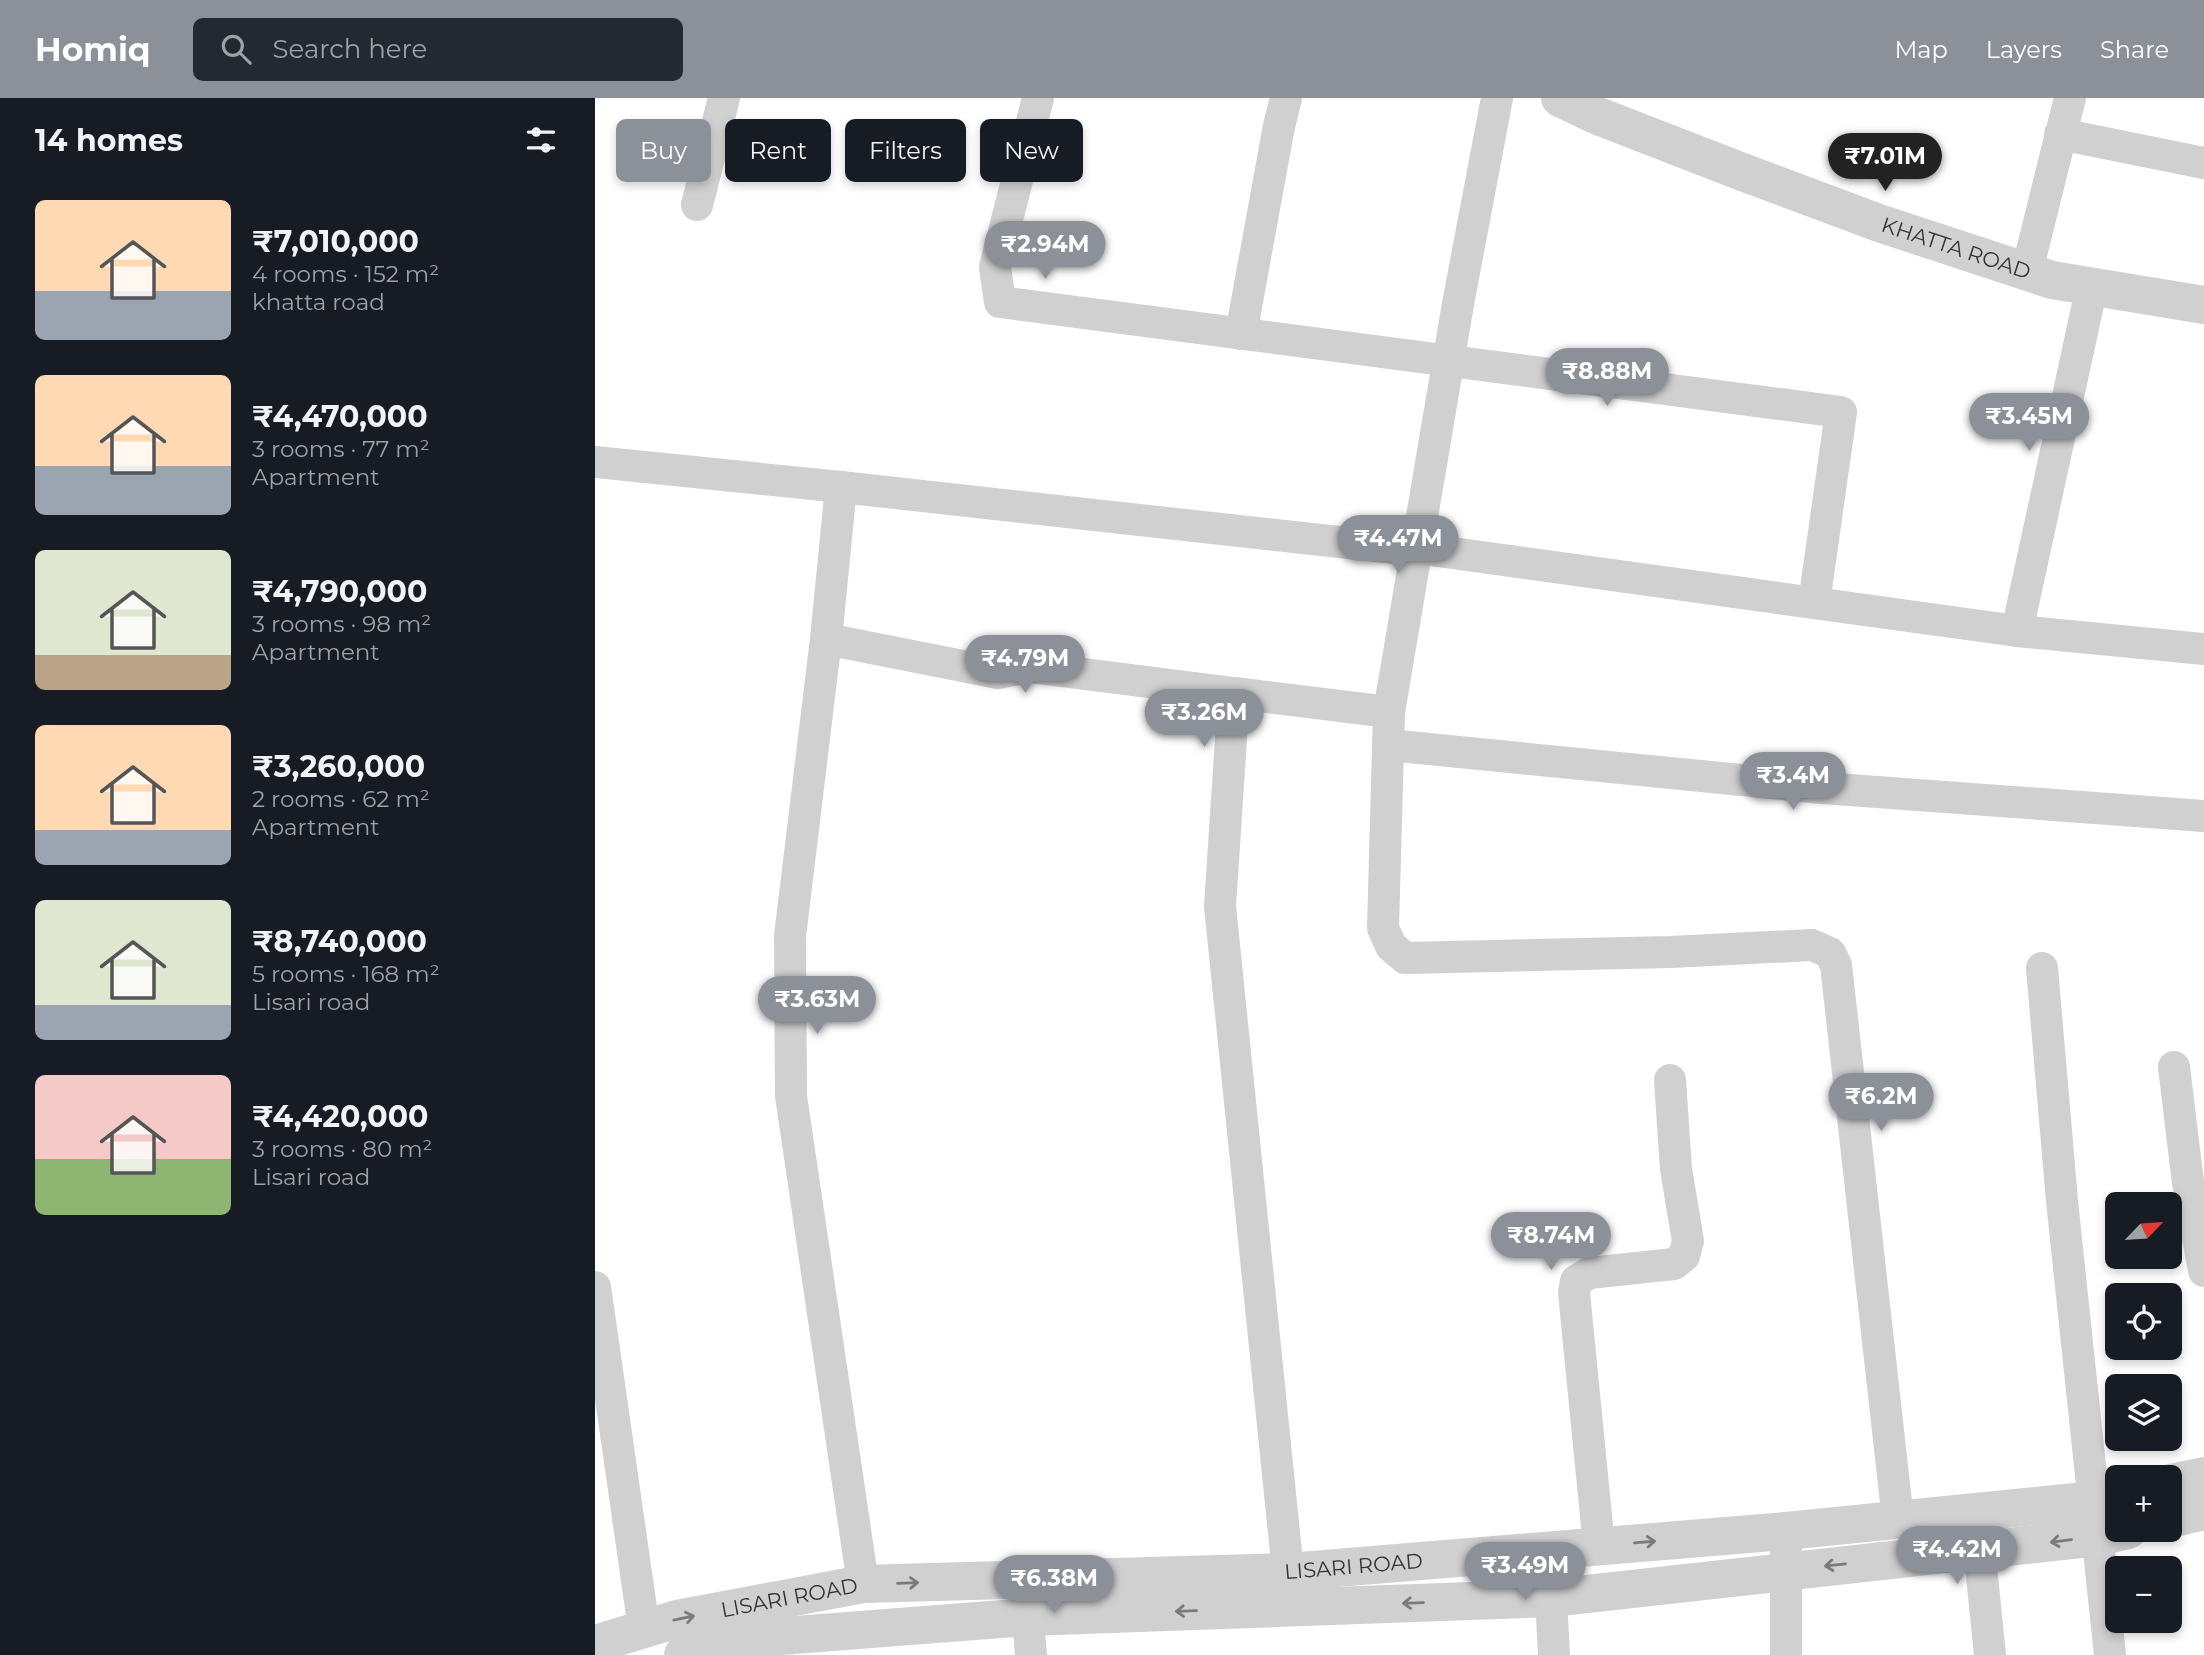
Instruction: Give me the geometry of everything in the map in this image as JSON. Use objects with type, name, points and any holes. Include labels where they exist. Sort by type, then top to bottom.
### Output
[{"type":"street","points":[[697,205],[724,98]]},
{"type":"street","points":[[1038,98],[995,267],[1000,302],[1841,412],[1814,603]]},
{"type":"street","points":[[1241,334],[1286,98]]},
{"type":"street","points":[[1497,98],[1448,361],[1389,712],[1383,928],[1391,946],[1405,958],[1671,952],[1812,945],[1830,953],[1836,965],[1898,1520]]},
{"type":"street","name":"KHATTA ROAD","points":[[1560,98],[1601,107],[1879,223],[2052,280],[2204,305]]},
{"type":"street","points":[[2027,271],[2070,98]]},
{"type":"street","points":[[2060,134],[2204,163]]},
{"type":"street","points":[[2017,631],[2092,286]]},
{"type":"street","points":[[595,462],[1412,550],[1416,548],[2017,631],[2204,649]]},
{"type":"street","points":[[841,487],[826,639],[790,936],[791,1096],[863,1584]]},
{"type":"street","points":[[826,639],[998,673],[1029,667],[1389,712]]},
{"type":"street","points":[[1234,693],[1220,906],[1288,1572]]},
{"type":"street","points":[[1388,744],[1822,788],[2204,816]]},
{"type":"street","points":[[2042,968],[2062,1202],[2105,1482]]},
{"type":"street","points":[[2174,1067],[2204,1271]]},
{"type":"street","points":[[1599,1546],[1574,1293],[1576,1281],[1589,1273],[1674,1264],[1684,1256],[1688,1241],[1676,1169],[1670,1080]]},
{"type":"street","points":[[595,1287],[644,1629]]},
{"type":"street","points":[[2182,1481],[2204,1476]]},
{"type":"street","points":[[2182,1516],[2204,1511]]},
{"type":"street","points":[[1976,1512],[1990,1655]]},
{"type":"street","name":"LISARI ROAD","points":[[683,1655],[755,1632],[863,1584],[1288,1572],[1786,1531],[1976,1512],[2105,1515]]},
{"type":"street","name":"LISARI ROAD","points":[[595,1644],[677,1619],[755,1632],[1028,1617],[1551,1598],[1979,1550],[2105,1516]]},
{"type":"street","points":[[1786,1531],[1786,1655]]},
{"type":"street","points":[[2110,1542],[2110,1655]]},
{"type":"street","points":[[1553,1550],[1553,1655]]},
{"type":"street","points":[[1025,1580],[1031,1655]]}]
